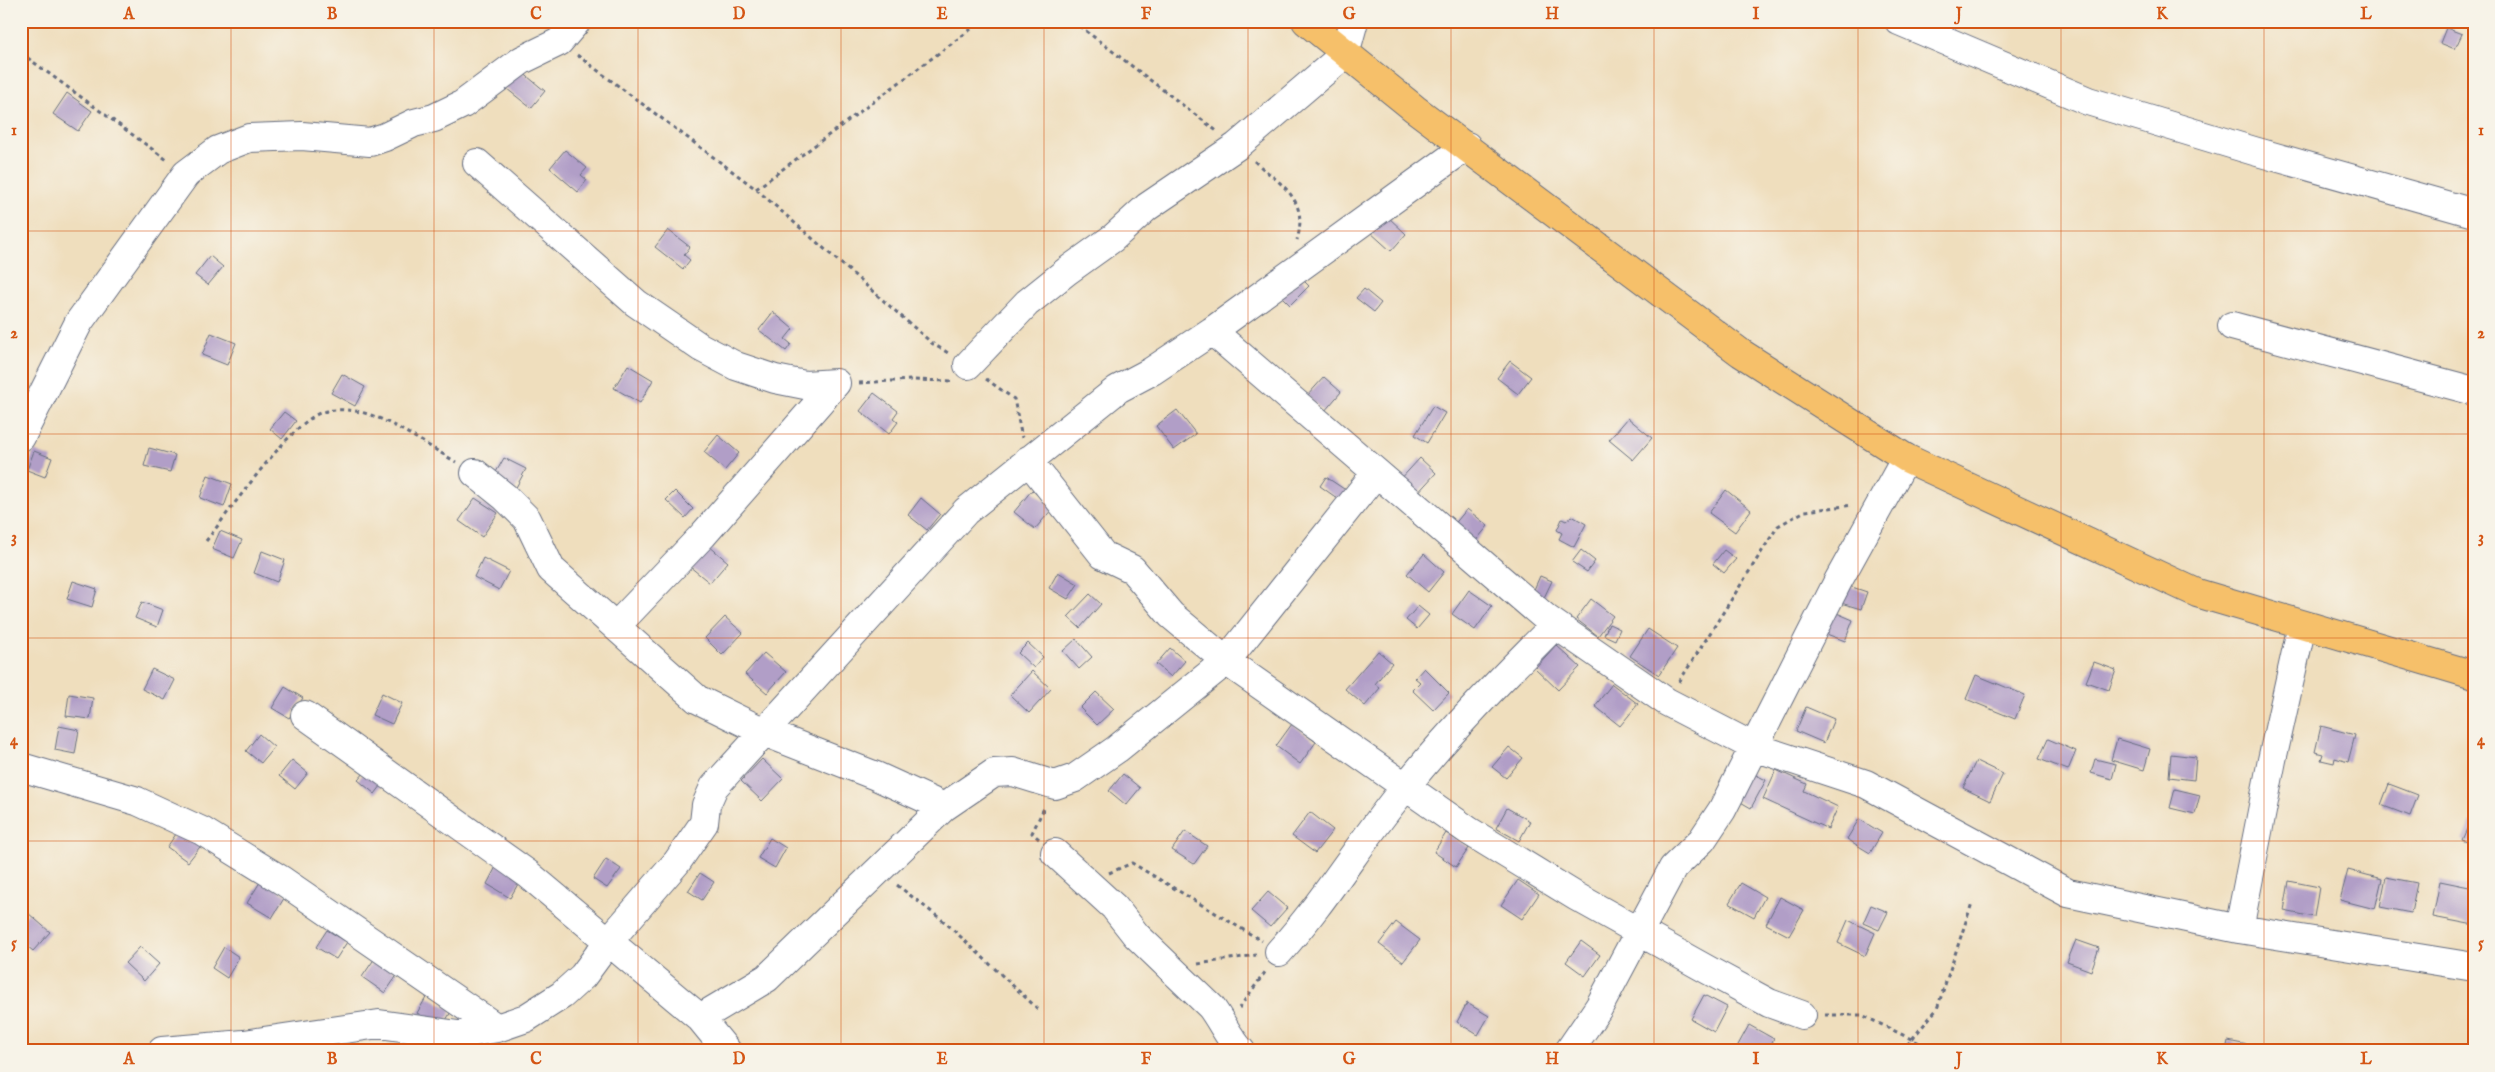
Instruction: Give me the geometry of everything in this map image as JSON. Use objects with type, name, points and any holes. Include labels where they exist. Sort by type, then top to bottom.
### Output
[{"type":"main road","points":[[1306,21],[1345,54],[1741,353],[1906,458],[2197,593],[2474,675]]},
{"type":"street","points":[[21,437],[79,322],[186,174],[218,150],[249,138],[302,136],[370,142],[385,137],[414,122],[434,118],[463,104],[522,60],[559,42],[577,21]]},
{"type":"street","points":[[968,376],[1027,303],[1113,238],[1147,207],[1237,146],[1345,54],[1354,21]]},
{"type":"street","points":[[1899,21],[2088,101],[2264,154],[2474,212]]},
{"type":"street","points":[[162,1051],[244,1044],[378,1024],[458,1035],[497,1028],[526,1018],[562,995],[583,976],[608,942],[677,862],[704,823],[706,805],[714,787],[966,511],[1118,389],[1152,371],[1212,331],[1467,146]]},
{"type":"street","points":[[477,163],[636,303],[700,347],[736,366],[775,379],[805,385],[836,384]]},
{"type":"street","points":[[2232,326],[2474,391]]},
{"type":"street","points":[[1212,331],[1556,625],[1667,702],[1754,747],[1866,784],[2068,893],[2238,929],[2474,967]]},
{"type":"street","points":[[616,626],[703,535],[836,384]]},
{"type":"street","points":[[1569,1051],[1599,1007],[1673,868],[1702,840],[1722,810],[1881,502],[1906,458]]},
{"type":"street","points":[[1028,460],[1103,555],[1132,569],[1171,615],[1226,661],[1469,830],[1577,897],[1746,991],[1769,1003],[1802,1015]]},
{"type":"street","points":[[475,473],[505,497],[527,519],[552,569],[697,699],[764,732],[876,776],[944,808]]},
{"type":"street","points":[[305,715],[528,874],[608,942],[710,1038],[767,978],[944,808],[994,773],[1013,772],[1055,784],[1075,778],[1116,749],[1226,661],[1376,473]]},
{"type":"street","points":[[1279,952],[1308,920],[1368,834],[1406,786],[1491,688],[1556,625]]},
{"type":"street","points":[[2238,929],[2272,760],[2302,625]]},
{"type":"street","points":[[21,767],[137,801],[202,831],[283,881],[497,1028]]},
{"type":"street","points":[[1055,853],[1114,907],[1136,935],[1168,968],[1211,1007],[1228,1038],[1241,1051]]},
{"type":"path","points":[[533,21],[756,189],[968,376],[991,382]]},
{"type":"path","points":[[756,189],[982,21]]},
{"type":"path","points":[[21,53],[186,174]]},
{"type":"path","points":[[836,384],[968,376],[991,382],[1014,399],[1028,460]]},
{"type":"path","points":[[206,541],[300,425],[319,413],[336,409],[382,419],[475,473]]},
{"type":"path","points":[[1667,702],[1778,526],[1806,511],[1881,502]]},
{"type":"path","points":[[1055,784],[1032,833],[1055,853]]},
{"type":"path","points":[[1091,886],[1116,868],[1132,863],[1279,952]]},
{"type":"path","points":[[879,870],[946,923],[1040,1011]]},
{"type":"path","points":[[1902,1051],[1937,1009],[1972,903]]},
{"type":"path","points":[[1168,968],[1279,952]]},
{"type":"path","points":[[1224,1028],[1279,952]]},
{"type":"path","points":[[1802,1015],[1862,1015],[1936,1051]]},
{"type":"building","points":[[2446,28],[2462,34],[2455,49],[2440,43]]},
{"type":"building","points":[[516,67],[545,91],[531,108],[502,85]]},
{"type":"building","points":[[67,93],[92,111],[78,131],[53,114]]},
{"type":"building","points":[[565,150],[587,168],[581,175],[587,180],[578,192],[550,168]]},
{"type":"building","points":[[1386,215],[1406,234],[1391,251],[1370,232]]},
{"type":"building","points":[[668,230],[690,247],[684,255],[690,260],[683,269],[655,247]]},
{"type":"building","points":[[210,256],[223,267],[208,285],[195,275]]},
{"type":"building","points":[[1301,278],[1309,286],[1290,305],[1282,297]]},
{"type":"building","points":[[1364,289],[1381,303],[1374,312],[1356,298]]},
{"type":"building","points":[[773,312],[793,329],[785,339],[791,344],[786,351],[759,330]]},
{"type":"building","points":[[211,333],[236,343],[227,365],[202,355]]},
{"type":"building","points":[[1510,361],[1531,377],[1518,394],[1497,378]]},
{"type":"building","points":[[628,365],[653,380],[640,403],[614,388]]},
{"type":"building","points":[[342,374],[365,387],[355,406],[331,393]]},
{"type":"building","points":[[1324,377],[1341,392],[1324,412],[1307,396]]},
{"type":"building","points":[[874,393],[898,411],[893,418],[898,422],[889,434],[860,411]]},
{"type":"building","points":[[1433,406],[1445,413],[1427,443],[1415,435]]},
{"type":"building","points":[[1177,410],[1196,434],[1174,450],[1156,426]]},
{"type":"building","points":[[284,412],[296,421],[282,439],[270,429]]},
{"type":"building","points":[[1628,418],[1652,438],[1633,460],[1609,440]]},
{"type":"building","points":[[718,435],[739,453],[725,470],[704,452]]},
{"type":"building","points":[[149,448],[175,455],[170,472],[144,466]]},
{"type":"building","points":[[34,451],[52,458],[45,477],[27,470]]},
{"type":"building","points":[[504,458],[526,469],[513,493],[491,481]]},
{"type":"building","points":[[1420,458],[1436,473],[1415,496],[1398,482]]},
{"type":"building","points":[[208,475],[232,484],[224,507],[200,498]]},
{"type":"building","points":[[1326,477],[1347,491],[1341,501],[1320,486]]},
{"type":"building","points":[[1032,490],[1053,508],[1035,529],[1014,512]]},
{"type":"building","points":[[1726,490],[1751,510],[1735,532],[1709,513]]},
{"type":"building","points":[[675,491],[693,509],[685,518],[666,500]]},
{"type":"building","points":[[475,498],[498,513],[482,537],[459,521]]},
{"type":"building","points":[[921,498],[940,514],[927,530],[908,515]]},
{"type":"building","points":[[1467,509],[1488,526],[1469,549],[1448,532]]},
{"type":"building","points":[[1572,516],[1586,524],[1574,547],[1559,539],[1562,533],[1557,530],[1562,519],[1566,521]]},
{"type":"building","points":[[220,531],[242,540],[234,558],[212,549]]},
{"type":"building","points":[[702,540],[728,562],[710,583],[684,562]]},
{"type":"building","points":[[1581,550],[1595,561],[1587,572],[1572,562]]},
{"type":"building","points":[[1724,550],[1736,559],[1724,573],[1713,564]]},
{"type":"building","points":[[262,551],[285,560],[277,582],[254,573]]},
{"type":"building","points":[[1424,554],[1444,572],[1428,592],[1407,574]]},
{"type":"building","points":[[483,558],[509,571],[499,590],[474,577]]},
{"type":"building","points":[[1058,572],[1078,584],[1068,599],[1049,588]]},
{"type":"building","points":[[1540,576],[1552,581],[1540,606],[1529,601]]},
{"type":"building","points":[[73,581],[97,589],[92,607],[67,599]]},
{"type":"building","points":[[1840,583],[1867,592],[1861,609],[1834,601]]},
{"type":"building","points":[[1469,590],[1492,606],[1475,630],[1452,614]]},
{"type":"building","points":[[1090,594],[1101,604],[1080,628],[1068,617]]},
{"type":"building","points":[[1591,599],[1613,616],[1598,636],[1576,619]]},
{"type":"building","points":[[142,602],[163,610],[157,627],[135,618]]},
{"type":"building","points":[[1418,606],[1429,615],[1417,629],[1406,620]]},
{"type":"building","points":[[1832,611],[1853,620],[1845,641],[1824,633]]},
{"type":"building","points":[[725,617],[743,633],[722,655],[705,638]]},
{"type":"building","points":[[1609,624],[1620,629],[1615,640],[1604,635]]},
{"type":"building","points":[[1648,629],[1677,648],[1659,675],[1630,656]]},
{"type":"building","points":[[1076,639],[1092,657],[1079,669],[1063,651]]},
{"type":"building","points":[[1028,643],[1043,657],[1034,668],[1018,653]]},
{"type":"building","points":[[1556,645],[1580,667],[1558,690],[1535,668]]},
{"type":"building","points":[[1170,648],[1185,661],[1171,677],[1156,664]]},
{"type":"building","points":[[1378,651],[1392,663],[1375,684],[1380,688],[1365,706],[1345,689]]},
{"type":"building","points":[[764,653],[786,672],[767,693],[745,674]]},
{"type":"building","points":[[2094,662],[2116,670],[2109,690],[2086,682]]},
{"type":"building","points":[[1424,668],[1449,693],[1433,710],[1412,690],[1420,682],[1415,678]]},
{"type":"building","points":[[152,669],[175,680],[165,700],[142,689]]},
{"type":"building","points":[[1032,671],[1051,689],[1029,713],[1010,695]]},
{"type":"building","points":[[1976,675],[2025,695],[2015,719],[1966,699]]},
{"type":"building","points":[[1612,684],[1638,704],[1620,726],[1595,706]]},
{"type":"building","points":[[285,687],[303,698],[289,718],[272,708]]},
{"type":"building","points":[[1096,692],[1114,709],[1097,725],[1080,708]]},
{"type":"building","points":[[382,693],[402,703],[392,724],[372,715]]},
{"type":"building","points":[[69,694],[93,698],[90,719],[66,716]]},
{"type":"building","points":[[1806,707],[1834,719],[1824,743],[1796,731]]},
{"type":"building","points":[[1292,724],[1316,742],[1300,764],[1276,746]]},
{"type":"building","points":[[59,726],[79,730],[75,754],[55,750]]},
{"type":"building","points":[[2321,726],[2355,735],[2348,762],[2335,758],[2334,763],[2321,760],[2323,754],[2315,752]]},
{"type":"building","points":[[259,734],[274,747],[261,763],[246,751]]},
{"type":"building","points":[[2048,739],[2076,751],[2068,770],[2039,759]]},
{"type":"building","points":[[2117,739],[2150,749],[2144,770],[2111,760]]},
{"type":"building","points":[[1509,747],[1523,758],[1506,778],[1492,767]]},
{"type":"building","points":[[2171,754],[2196,757],[2194,780],[2169,777]]},
{"type":"building","points":[[762,759],[783,779],[762,801],[741,781]]},
{"type":"building","points":[[2095,759],[2116,764],[2112,779],[2091,773]]},
{"type":"building","points":[[292,760],[308,773],[295,789],[279,776]]},
{"type":"building","points":[[1976,761],[2003,774],[1990,801],[1963,788]]},
{"type":"building","points":[[372,764],[388,777],[375,794],[358,780]]},
{"type":"building","points":[[1746,770],[1766,780],[1751,808],[1732,797]]},
{"type":"building","points":[[1776,770],[1807,784],[1804,791],[1838,807],[1828,829],[1763,799]]},
{"type":"building","points":[[1123,774],[1140,788],[1126,805],[1109,791]]},
{"type":"building","points":[[2389,784],[2418,795],[2410,816],[2381,805]]},
{"type":"building","points":[[2175,789],[2200,795],[2195,814],[2170,808]]},
{"type":"building","points":[[1507,808],[1530,821],[1519,841],[1496,828]]},
{"type":"building","points":[[1310,812],[1333,830],[1315,853],[1292,836]]},
{"type":"building","points":[[1859,819],[1882,833],[1870,853],[1847,839]]},
{"type":"building","points":[[2470,822],[2474,824],[2474,845],[2462,840]]},
{"type":"building","points":[[181,827],[203,843],[188,862],[167,847]]},
{"type":"building","points":[[1185,831],[1207,846],[1194,864],[1172,850]]},
{"type":"building","points":[[1446,833],[1469,848],[1456,867],[1434,852]]},
{"type":"building","points":[[770,838],[786,848],[775,868],[758,858]]},
{"type":"building","points":[[606,859],[621,869],[607,888],[593,879]]},
{"type":"building","points":[[498,863],[522,877],[510,898],[487,884]]},
{"type":"building","points":[[2348,870],[2382,879],[2375,909],[2340,900]]},
{"type":"building","points":[[700,873],[714,882],[702,900],[688,891]]},
{"type":"building","points":[[2386,877],[2417,883],[2411,913],[2380,907]]},
{"type":"building","points":[[262,879],[286,895],[272,918],[247,903]]},
{"type":"building","points":[[1518,880],[1539,894],[1522,919],[1501,905]]},
{"type":"building","points":[[2289,881],[2319,887],[2314,917],[2284,911]]},
{"type":"building","points":[[2440,881],[2474,888],[2474,925],[2433,917]]},
{"type":"building","points":[[1741,883],[1765,897],[1754,917],[1729,903]]},
{"type":"building","points":[[1268,892],[1287,908],[1270,927],[1251,911]]},
{"type":"building","points":[[1780,897],[1804,910],[1789,936],[1766,924]]},
{"type":"building","points":[[1871,905],[1888,912],[1879,930],[1863,923]]},
{"type":"building","points":[[28,913],[50,932],[33,951],[21,941],[21,922]]},
{"type":"building","points":[[1848,920],[1875,933],[1865,956],[1838,943]]},
{"type":"building","points":[[1396,922],[1420,940],[1403,962],[1379,944]]},
{"type":"building","points":[[327,930],[347,942],[336,959],[316,947]]},
{"type":"building","points":[[2076,940],[2099,948],[2091,971],[2067,962]]},
{"type":"building","points":[[1581,941],[1600,955],[1585,976],[1566,962]]},
{"type":"building","points":[[140,947],[159,964],[144,981],[125,963]]},
{"type":"building","points":[[224,947],[239,957],[227,978],[212,968]]},
{"type":"building","points":[[375,958],[398,974],[385,993],[362,977]]},
{"type":"building","points":[[1704,995],[1727,1007],[1714,1032],[1691,1019]]},
{"type":"building","points":[[427,996],[452,1010],[442,1027],[417,1013]]},
{"type":"building","points":[[1467,1003],[1489,1016],[1478,1035],[1457,1022]]},
{"type":"building","points":[[1749,1025],[1774,1039],[1768,1051],[1744,1051],[1737,1047]]},
{"type":"building","points":[[2228,1041],[2272,1050],[2272,1051],[2226,1051]]}]
